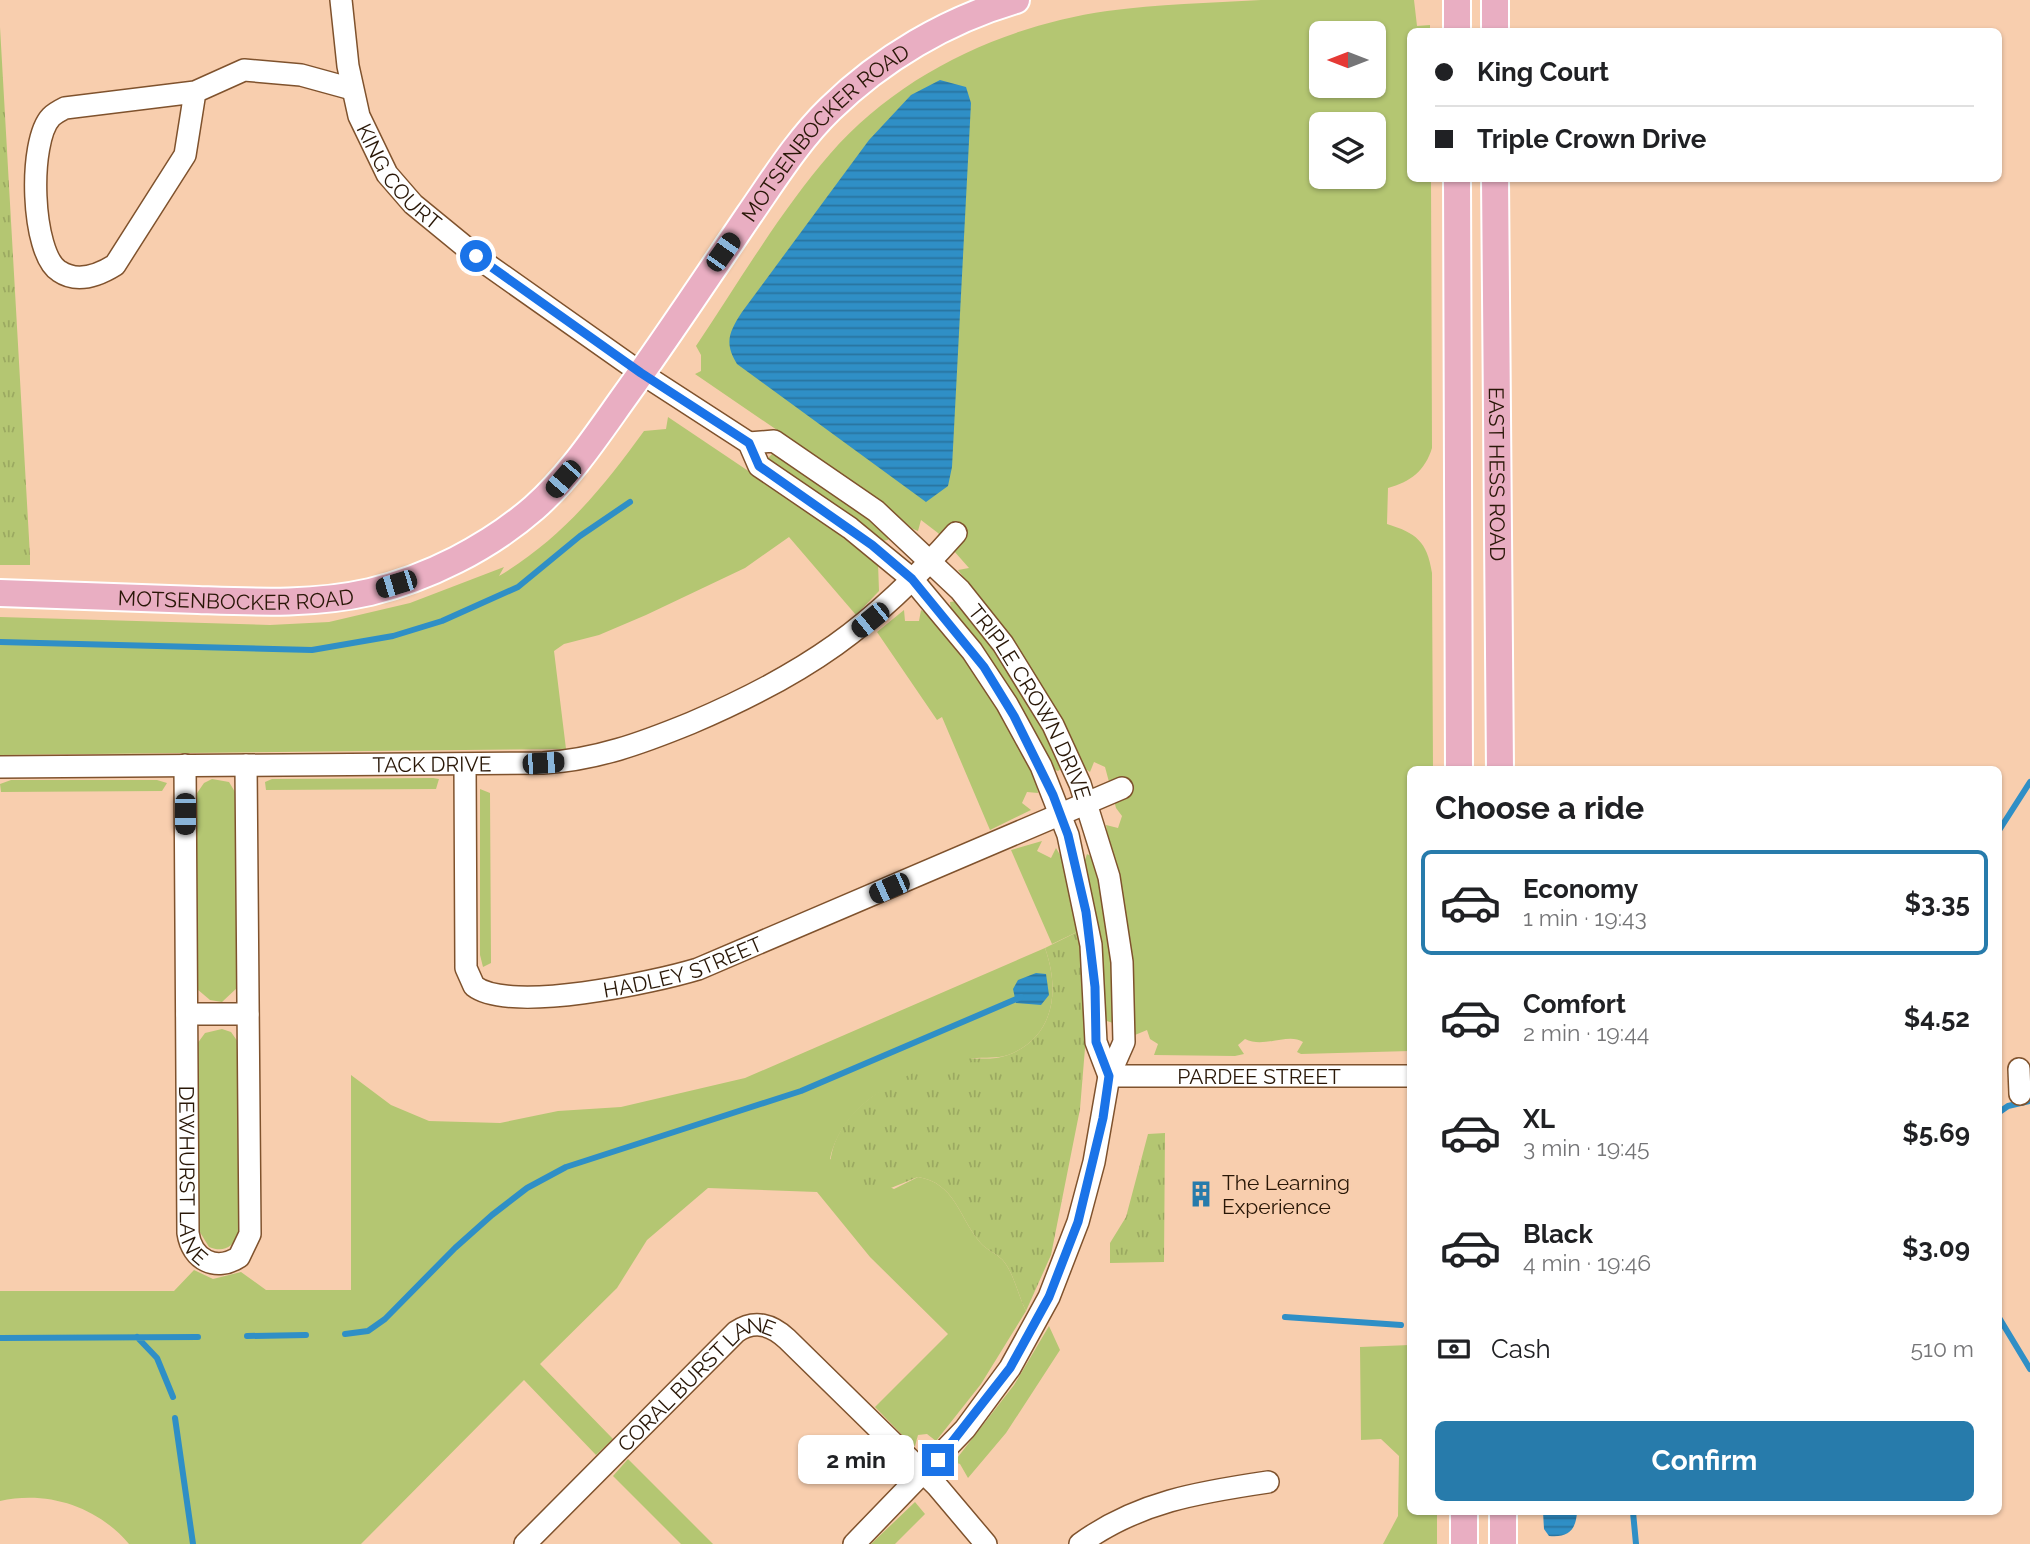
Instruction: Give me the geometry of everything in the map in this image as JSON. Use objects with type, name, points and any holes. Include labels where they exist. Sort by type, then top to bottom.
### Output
[{"type":"main road","name":"MOTSENBOCKER ROAD","points":[[0,593],[294,601],[344,596],[396,584],[465,555],[533,509],[572,467],[641,373],[773,178],[830,109],[873,72],[910,47],[969,16],[1016,0]]},
{"type":"main road","points":[[1457,0],[1457,28]]},
{"type":"main road","points":[[1495,0],[1495,28]]},
{"type":"main road","name":"EAST HESS ROAD","points":[[1457,182],[1459,766]]},
{"type":"main road","name":"EAST HESS ROAD","points":[[1496,182],[1500,766]]},
{"type":"main road","points":[[1464,1515],[1464,1544]]},
{"type":"main road","points":[[1503,1515],[1503,1544]]},
{"type":"street","name":"KING COURT","points":[[341,0],[352,89],[374,152],[387,174],[413,204],[485,262],[641,373]]},
{"type":"street","points":[[195,92],[185,155],[115,265],[97,276],[79,277],[60,272],[47,256],[35,182],[36,157],[50,117],[65,108],[195,92],[244,71],[301,75],[352,89]]},
{"type":"street","name":"TRIPLE CROWN DRIVE","points":[[641,373],[749,443],[759,466],[872,545],[912,579],[972,651],[1001,694],[1041,766],[1060,814],[1086,912],[1095,987],[1096,1042],[1109,1076]]},
{"type":"street","name":"TRIPLE CROWN DRIVE","points":[[749,443],[774,441],[876,511],[932,561],[981,614],[1014,660],[1053,725],[1086,802],[1109,877],[1122,962],[1124,1042],[1109,1076],[1102,1127],[1085,1198],[1049,1297],[1005,1376],[965,1429],[854,1544]]},
{"type":"street","name":"TACK DRIVE","points":[[0,767],[465,764],[580,760],[625,749],[747,698],[812,664],[870,620],[932,561],[956,533]]},
{"type":"street","name":"HADLEY STREET","points":[[465,764],[468,993],[494,995],[567,994],[621,988],[681,974],[744,951],[1122,788]]},
{"type":"street","name":"DEWHURST LANE","points":[[185,765],[188,1233],[191,1247],[202,1260],[220,1264],[239,1257],[250,1234],[246,765]]},
{"type":"street","points":[[187,1014],[248,1014]]},
{"type":"street","points":[[2019,1069],[2020,1094]]},
{"type":"street","name":"PARDEE STREET","points":[[1109,1076],[1407,1076]]},
{"type":"street","name":"CORAL BURST LANE","points":[[526,1544],[736,1332],[758,1315],[787,1339],[924,1474],[986,1544]]},
{"type":"street","points":[[1080,1544],[1103,1528],[1150,1505],[1184,1496],[1268,1482]]},
{"type":"green space","points":[[1261,0],[1414,0],[1417,26],[1430,25],[1430,28],[1407,28],[1407,182],[1431,182],[1432,448],[1416,474],[1388,488],[1387,524],[1406,531],[1418,540],[1427,553],[1432,573],[1433,766],[1407,766],[1407,1051],[1301,1054],[1297,1052],[1303,1042],[1297,1039],[1252,1042],[1245,1039],[1238,1045],[1244,1054],[1235,1056],[1154,1055],[1158,1044],[1150,1039],[1147,1030],[1135,1035],[1133,992],[1106,825],[1118,828],[1122,816],[1116,808],[1105,767],[1094,762],[1090,772],[1084,768],[1029,664],[958,570],[969,568],[938,533],[921,520],[918,531],[913,529],[866,491],[695,374],[701,371],[701,355],[696,346],[760,248],[811,177],[857,126],[888,100],[955,58],[1030,28],[1068,18],[1126,9]]},
{"type":"green space","points":[[0,27],[30,556],[30,565],[0,565]]},
{"type":"green space","points":[[668,417],[839,532],[878,563],[879,591],[856,615],[789,537],[745,568],[599,635],[564,644],[554,651],[566,749],[0,755],[0,617],[270,625],[329,622],[410,603],[504,567],[499,576],[521,562],[561,529],[596,493],[644,431],[666,429]]},
{"type":"green space","points":[[773,453],[837,493],[889,535],[888,540],[881,541],[825,498],[770,462],[768,458]]},
{"type":"green space","points":[[957,601],[1007,663],[1061,760],[1062,768],[1058,771],[1050,768],[951,610],[950,602]]},
{"type":"green space","points":[[904,610],[905,621],[919,621],[921,610],[935,621],[971,665],[990,694],[1023,751],[1033,775],[1038,793],[1027,792],[1022,803],[1031,810],[990,830],[942,717],[937,720],[877,632]]},
{"type":"green space","points":[[212,779],[229,782],[238,797],[238,987],[222,1002],[210,1000],[197,989],[195,796],[204,783]]},
{"type":"green space","points":[[272,779],[439,779],[436,789],[266,790],[265,782]]},
{"type":"green space","points":[[11,780],[157,780],[167,783],[162,791],[1,792],[0,784]]},
{"type":"green space","points":[[480,789],[490,793],[491,963],[483,967],[480,955]]},
{"type":"green space","points":[[1042,841],[1037,851],[1051,858],[1056,848],[1063,860],[1079,931],[1052,944],[1011,850]]},
{"type":"green space","points":[[1087,854],[1096,859],[1112,943],[1116,1020],[1113,1023],[1104,1020],[1099,937],[1084,863]]},
{"type":"green space","points":[[1079,931],[1086,1036],[1080,1109],[1051,1255],[1026,1311],[1004,1262],[979,1241],[955,1202],[940,1186],[918,1177],[881,1191],[864,1192],[843,1181],[830,1170],[833,1148],[843,1127],[857,1110],[895,1082],[939,1064],[960,1059],[1008,1055],[1036,1037],[1050,1010],[1052,996],[1050,964],[1045,948]]},
{"type":"green space","points":[[1045,948],[1050,964],[1052,996],[1050,1010],[1036,1037],[1008,1055],[976,1058],[930,1069],[886,1088],[867,1101],[851,1117],[838,1136],[830,1159],[894,1189],[918,1177],[940,1186],[955,1202],[979,1241],[1004,1262],[1026,1311],[981,1384],[936,1441],[927,1434],[918,1435],[915,1446],[911,1444],[875,1407],[948,1334],[870,1257],[817,1192],[708,1188],[647,1240],[617,1288],[540,1364],[613,1439],[596,1455],[524,1380],[361,1544],[129,1544],[103,1520],[71,1504],[36,1498],[0,1501],[0,1291],[174,1291],[194,1270],[213,1279],[241,1272],[266,1290],[351,1290],[351,1075],[391,1105],[429,1121],[500,1123],[558,1111],[621,1107],[745,1078]]},
{"type":"green space","points":[[222,1029],[231,1032],[238,1042],[240,1234],[231,1245],[219,1249],[209,1247],[198,1229],[197,1044],[205,1033]]},
{"type":"green space","points":[[1165,1133],[1164,1262],[1110,1263],[1110,1243],[1126,1217],[1148,1134]]},
{"type":"green space","points":[[1049,1326],[1060,1350],[1006,1433],[968,1478],[960,1464],[954,1462],[1014,1385]]},
{"type":"green space","points":[[1407,1345],[1407,1515],[1437,1515],[1437,1544],[1383,1544],[1398,1516],[1399,1456],[1381,1439],[1361,1440],[1360,1347]]},
{"type":"green space","points":[[628,1459],[713,1544],[681,1544],[613,1476]]},
{"type":"green space","points":[[915,1502],[925,1514],[895,1544],[871,1544]]},
{"type":"water","points":[[940,80],[966,87],[971,103],[952,467],[948,486],[926,502],[737,364],[729,344],[731,332],[742,312],[869,140],[911,95]]},
{"type":"water","points":[[1036,973],[1046,974],[1049,995],[1041,1005],[1016,1003],[1013,989],[1018,980]]},
{"type":"water","points":[[1543,1515],[1576,1515],[1573,1528],[1566,1534],[1549,1536],[1544,1529]]},
{"type":"waterway","points":[[0,642],[312,650],[393,636],[442,621],[518,587],[580,536],[630,502]]},
{"type":"waterway","points":[[2002,826],[2030,782]]},
{"type":"waterway","points":[[345,1334],[368,1331],[385,1319],[455,1248],[492,1215],[527,1188],[566,1167],[801,1091],[1021,997]]},
{"type":"waterway","points":[[2002,1110],[2008,1106],[2030,1101]]},
{"type":"waterway","points":[[1285,1317],[1401,1325]]},
{"type":"waterway","points":[[2002,1323],[2030,1369]]},
{"type":"waterway","points":[[247,1336],[306,1335]]},
{"type":"waterway","points":[[137,1337],[157,1358],[173,1397]]},
{"type":"waterway","points":[[0,1338],[198,1337]]},
{"type":"waterway","points":[[175,1418],[193,1544]]},
{"type":"waterway","points":[[1633,1515],[1636,1544]]},
{"type":"place","name":"The Learning Experience","points":[[1201,1194]]},
{"type":"route","points":[[476,256],[641,373],[749,443],[759,466],[825,510],[912,579],[984,667],[1041,766],[1053,795],[1068,835],[1086,912],[1095,987],[1096,1042],[1109,1076],[1103,1118],[1078,1222],[1049,1297],[1010,1368],[965,1429],[938,1460]]}]
